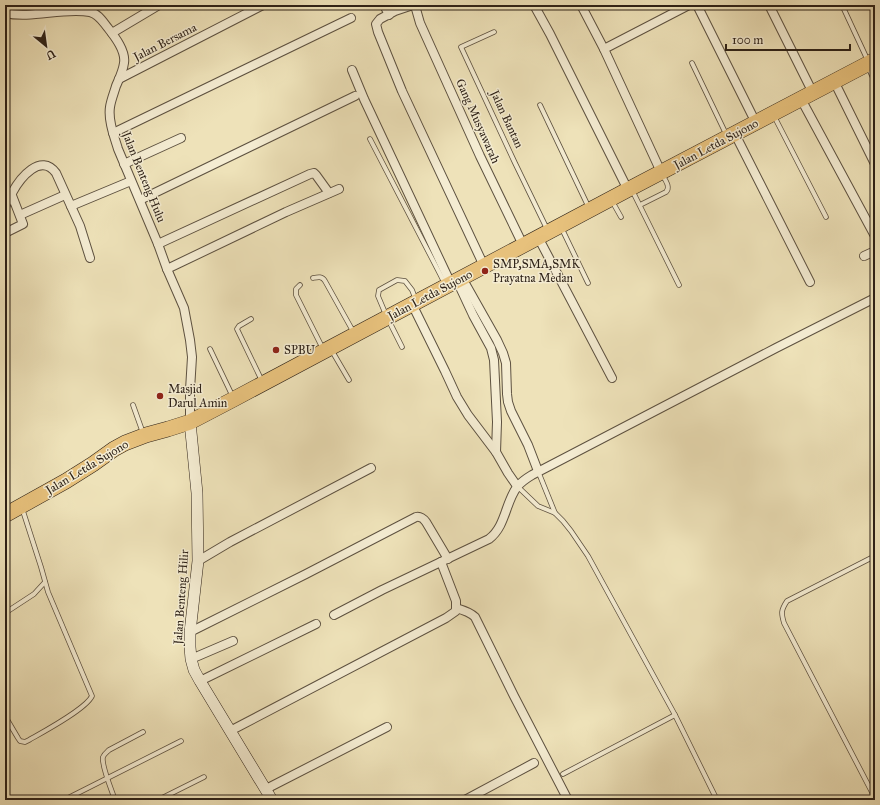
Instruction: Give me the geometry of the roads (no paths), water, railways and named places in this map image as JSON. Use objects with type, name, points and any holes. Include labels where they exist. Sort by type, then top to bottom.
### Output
[{"type":"highway","name":"Jalan Letda Sujono","points":[[5,514],[66,481],[125,443],[145,435],[190,422],[234,400],[834,81],[873,67]]},
{"type":"street","points":[[112,33],[159,5]]},
{"type":"street","name":"Jalan Bersama","points":[[119,79],[264,5]]},
{"type":"street","points":[[384,5],[389,15]]},
{"type":"street","points":[[413,5],[395,11],[380,19],[376,24],[378,32],[381,43],[402,91],[484,266]]},
{"type":"street","name":"Gang Musyawarah","points":[[413,5],[480,156],[523,245]]},
{"type":"street","points":[[534,5],[630,189]]},
{"type":"street","points":[[581,5],[604,49],[661,172]]},
{"type":"street","points":[[604,49],[688,5]]},
{"type":"street","points":[[697,5],[756,123]]},
{"type":"street","points":[[769,5],[807,96],[875,236]]},
{"type":"street","points":[[873,5],[875,9]]},
{"type":"street","name":"Jalan Benteng Hulu","points":[[5,13],[30,14],[48,9],[85,8],[100,18],[112,33],[122,50],[125,62],[113,95],[110,108],[110,119],[118,149],[184,308],[192,357],[190,422]]},
{"type":"street","points":[[113,132],[351,18]]},
{"type":"street","points":[[352,70],[372,116],[454,283],[491,348],[494,360],[497,422],[496,452]]},
{"type":"street","points":[[834,81],[875,164]]},
{"type":"street","points":[[140,200],[355,96]]},
{"type":"street","points":[[731,136],[810,282]]},
{"type":"street","points":[[124,164],[181,138]]},
{"type":"street","points":[[5,207],[11,193],[26,173],[35,167],[44,165],[50,167],[55,171],[83,233],[90,258]]},
{"type":"street","points":[[158,244],[310,174],[314,173],[316,175],[329,193]]},
{"type":"street","points":[[70,206],[131,181]]},
{"type":"street","points":[[167,269],[286,212],[339,189]]},
{"type":"street","points":[[5,233],[22,225],[23,223],[11,193]]},
{"type":"street","points":[[20,215],[65,195]]},
{"type":"street","points":[[549,232],[612,378]]},
{"type":"street","points":[[864,256],[875,251]]},
{"type":"street","points":[[454,283],[497,340],[503,353],[506,363],[506,394],[508,402],[538,471]]},
{"type":"street","points":[[334,615],[382,590],[484,542],[493,536],[501,524],[517,486],[538,471],[875,298]]},
{"type":"street","points":[[414,303],[457,396],[468,415],[496,452],[517,486]]},
{"type":"street","name":"Jalan Benteng Hilir","points":[[190,422],[197,493],[198,561],[190,632],[191,659],[194,670],[200,681],[272,800]]},
{"type":"street","points":[[198,561],[211,552],[370,468]]},
{"type":"street","points":[[190,632],[416,517],[419,517],[426,522],[445,560],[456,601],[456,612],[230,731]]},
{"type":"street","points":[[456,608],[467,611],[475,618],[568,800]]},
{"type":"street","points":[[200,681],[316,624]]},
{"type":"street","points":[[191,659],[232,640]]},
{"type":"street","points":[[266,789],[387,727]]},
{"type":"street","points":[[465,800],[534,763]]},
{"type":"lane","points":[[842,5],[873,67]]},
{"type":"lane","name":"Jalan Bantan","points":[[494,32],[461,48],[549,232]]},
{"type":"lane","points":[[692,62],[731,136]]},
{"type":"lane","points":[[540,106],[590,210]]},
{"type":"lane","points":[[773,114],[826,217]]},
{"type":"lane","points":[[370,139],[440,274],[454,283]]},
{"type":"lane","points":[[640,205],[668,190],[661,172]]},
{"type":"lane","points":[[630,189],[640,205],[679,285]]},
{"type":"lane","points":[[611,199],[621,217]]},
{"type":"lane","points":[[549,232],[588,283]]},
{"type":"lane","points":[[313,278],[323,278],[355,335]]},
{"type":"lane","points":[[402,347],[387,318],[378,296],[379,290],[397,280],[405,281],[412,290],[414,303]]},
{"type":"lane","points":[[300,285],[296,289],[296,295],[328,349],[349,380]]},
{"type":"lane","points":[[251,319],[239,326],[237,329],[263,384]]},
{"type":"lane","points":[[210,349],[234,400]]},
{"type":"lane","points":[[133,404],[145,435]]},
{"type":"lane","points":[[538,471],[554,513],[571,531],[588,556],[675,715],[717,800]]},
{"type":"lane","points":[[517,486],[538,506],[554,513]]},
{"type":"lane","points":[[5,716],[20,742],[25,742],[64,720],[87,703],[92,696],[51,599],[21,506]]},
{"type":"lane","points":[[875,556],[787,601],[781,613],[784,623],[875,798]]},
{"type":"lane","points":[[5,613],[34,594],[45,582]]},
{"type":"lane","points":[[563,774],[675,715]]},
{"type":"lane","points":[[115,800],[103,764],[105,754],[109,750],[143,732]]},
{"type":"lane","points":[[64,800],[181,742]]},
{"type":"lane","points":[[158,800],[204,777]]},
{"type":"place","name":"SMP,SMA,SMK Prayatna Medan","points":[[485,271]]},
{"type":"place","name":"SPBU","points":[[276,350]]},
{"type":"place","name":"Masjid Darul Amin","points":[[160,396]]}]
